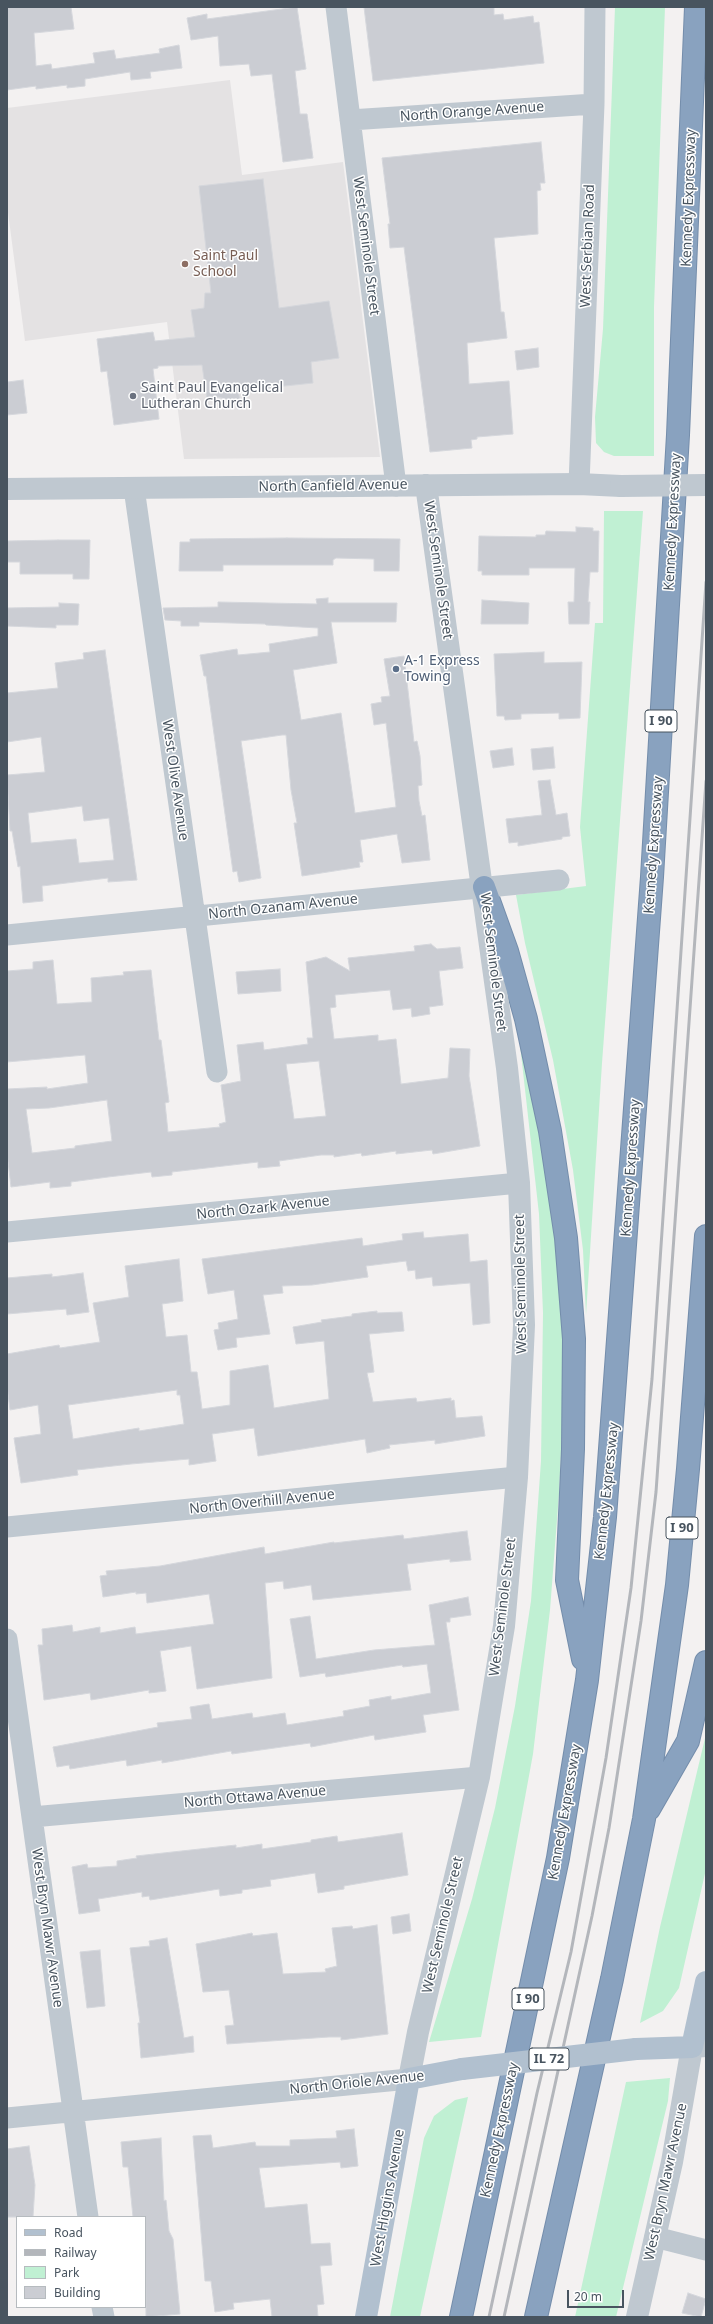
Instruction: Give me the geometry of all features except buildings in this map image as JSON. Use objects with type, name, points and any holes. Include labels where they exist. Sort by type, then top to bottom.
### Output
[{"type":"highway","name":"Kennedy Expressway","points":[[461,2317],[558,1858],[587,1680],[613,1435],[652,877],[678,435],[696,7]]},
{"type":"highway","points":[[484,887],[507,951],[526,1019],[550,1131],[566,1238],[574,1339],[573,1449],[567,1580],[587,1680]]},
{"type":"highway","name":"I 90","points":[[536,2317],[612,1979],[644,1819],[676,1585],[688,1469],[706,1236]]},
{"type":"highway","points":[[644,1819],[688,1741],[706,1662]]},
{"type":"main road","points":[[699,2046],[706,1982]]},
{"type":"main road","name":"North Oriole Avenue","points":[[409,2079],[462,2069],[636,2049],[699,2046]]},
{"type":"main road","name":"West Higgins Avenue","points":[[366,2317],[409,2079]]},
{"type":"street","name":"West Seminole Street","points":[[336,7],[396,486]]},
{"type":"street","name":"West Serbian Road","points":[[579,484],[594,104],[595,7]]},
{"type":"street","name":"North Orange Avenue","points":[[350,120],[594,104]]},
{"type":"street","name":"North Canfield Avenue","points":[[7,489],[579,484],[621,486],[706,485]]},
{"type":"street","name":"West Seminole Street","points":[[409,2079],[418,2032],[479,1777],[504,1626],[517,1477],[524,1326],[519,1183],[507,1068],[484,887],[426,485]]},
{"type":"street","name":"West Olive Avenue","points":[[134,488],[217,1072]]},
{"type":"street","name":"North Ozanam Avenue","points":[[7,935],[559,880]]},
{"type":"street","name":"North Ozark Avenue","points":[[7,1232],[519,1183]]},
{"type":"street","name":"North Overhill Avenue","points":[[7,1527],[517,1477]]},
{"type":"street","name":"West Bryn Mawr Avenue","points":[[7,1639],[72,2112],[88,2216]]},
{"type":"street","name":"North Ottawa Avenue","points":[[32,1817],[479,1777]]},
{"type":"street","name":"West Bryn Mawr Avenue","points":[[637,2317],[699,2046]]},
{"type":"street","name":"North Oriole Avenue","points":[[7,2118],[409,2079]]},
{"type":"street","points":[[655,2237],[706,2250]]},
{"type":"shaded area","name":"Saint Paul School","points":[[230,80],[242,175],[343,162],[380,457],[184,459],[167,322],[25,341],[7,205],[7,108]]},
{"type":"green space","points":[[615,7],[665,7],[654,307],[654,456],[614,456],[604,452],[596,443],[595,417],[603,329]]},
{"type":"green space","points":[[604,511],[643,511],[602,1063],[586,1315],[583,1250],[573,1170],[553,1060],[525,943],[516,895],[586,886],[580,827],[595,623],[603,623]]},
{"type":"green space","points":[[519,1036],[546,1147],[561,1266],[565,1366],[559,1494],[550,1610],[533,1754],[481,2037],[429,2042],[472,1899],[495,1808],[515,1706],[531,1601],[541,1461],[543,1313],[539,1214]]},
{"type":"green space","points":[[706,1734],[706,1869],[679,1988],[663,2011],[640,2023],[660,1927]]},
{"type":"green space","points":[[670,2078],[668,2101],[616,2317],[575,2317],[626,2082]]},
{"type":"green space","points":[[468,2097],[420,2317],[390,2317],[424,2138],[434,2116],[455,2100]]},
{"type":"railway","points":[[489,2317],[537,2093],[571,1952],[606,1758],[631,1588],[652,1379],[706,582]]},
{"type":"railway","points":[[504,2317],[592,1916],[609,1828],[641,1621],[656,1492],[706,781]]},
{"type":"place","name":"Saint Paul School","points":[[185,264]]},
{"type":"place","name":"Saint Paul Evangelical Lutheran Church","points":[[133,396]]},
{"type":"place","name":"A-1 Express Towing","points":[[396,669]]}]
